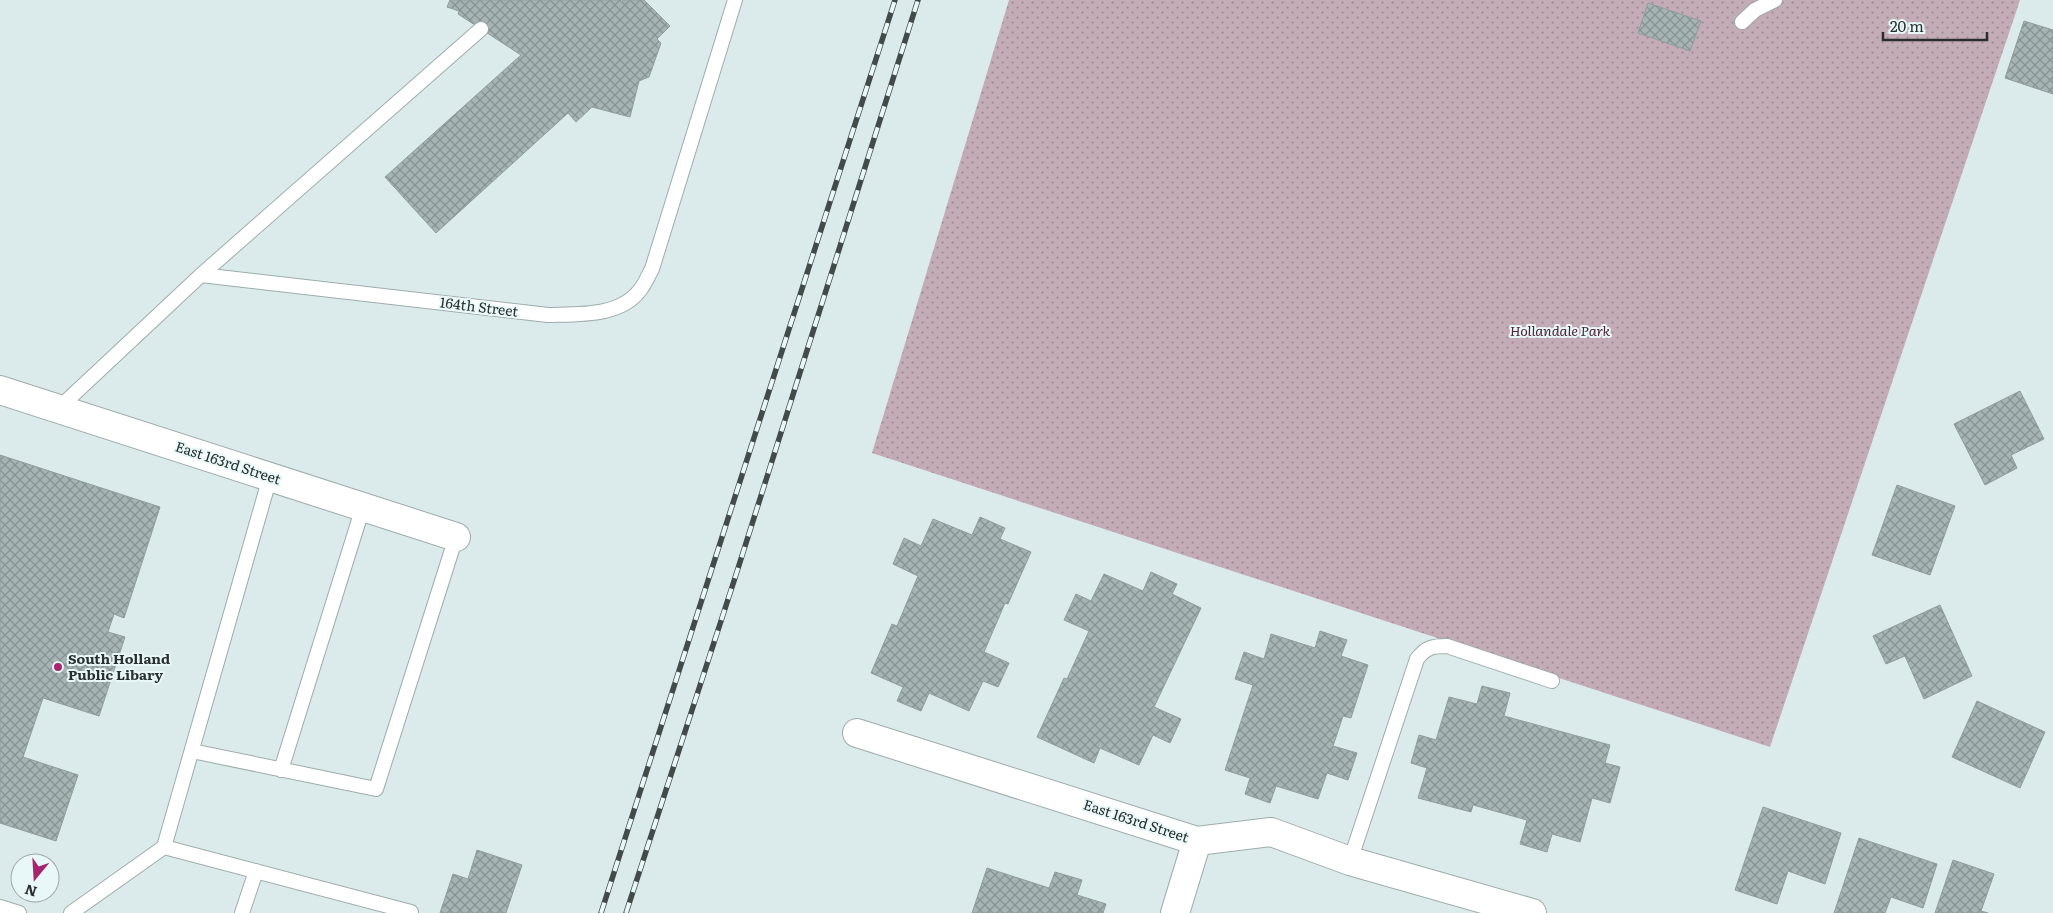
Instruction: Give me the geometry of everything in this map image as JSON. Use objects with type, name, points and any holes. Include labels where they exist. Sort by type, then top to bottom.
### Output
[{"type":"street","name":"East 163rd Street","points":[[0,390],[456,537]]},
{"type":"street","name":"East 163rd Street","points":[[857,733],[1197,841],[1271,832],[1350,861],[1532,913]]},
{"type":"street","points":[[1175,913],[1197,841]]},
{"type":"lane","name":"164th Street","points":[[201,275],[548,315],[593,314],[624,304],[640,291],[652,270],[735,0]]},
{"type":"lane","points":[[1742,22],[1755,10],[1775,0]]},
{"type":"lane","points":[[59,408],[201,275],[481,29]]},
{"type":"lane","points":[[71,913],[164,848],[270,477]]},
{"type":"lane","points":[[281,770],[363,507]]},
{"type":"lane","points":[[192,751],[376,789],[456,537]]},
{"type":"lane","points":[[1350,861],[1417,659],[1424,649],[1434,646],[1447,646],[1552,681]]},
{"type":"lane","points":[[164,848],[411,912]]},
{"type":"lane","points":[[242,913],[256,871]]},
{"type":"lane","points":[[0,907],[19,913]]},
{"type":"green space","name":"Hollandale Park","points":[[1009,0],[2020,0],[1770,747],[872,453]]},
{"type":"building","points":[[450,0],[621,0],[621,2],[623,0],[644,0],[670,26],[657,39],[661,43],[649,77],[639,81],[630,117],[592,107],[576,122],[568,113],[436,233],[385,177],[521,55],[458,14],[459,11],[447,7]]},
{"type":"building","points":[[1648,3],[1701,21],[1690,51],[1638,33]]},
{"type":"building","points":[[2024,21],[2053,30],[2053,94],[2005,78]]},
{"type":"building","points":[[2020,391],[2044,439],[2011,455],[2017,468],[1985,485],[1954,424]]},
{"type":"building","name":"South Holland Public Libary","points":[[0,455],[160,507],[124,618],[114,614],[108,632],[125,637],[99,716],[43,698],[23,757],[78,775],[56,841],[0,823]]},
{"type":"building","points":[[1897,485],[1955,506],[1930,575],[1872,555]]},
{"type":"building","points":[[980,517],[1005,528],[1000,539],[1031,552],[1008,604],[1005,603],[984,652],[1009,663],[998,687],[983,681],[969,711],[929,693],[921,711],[897,701],[903,687],[871,673],[892,624],[897,626],[918,576],[893,564],[904,538],[921,546],[933,519],[972,535]]},
{"type":"building","points":[[1151,572],[1177,584],[1172,594],[1201,608],[1154,707],[1181,719],[1170,743],[1153,735],[1139,765],[1100,748],[1094,763],[1037,737],[1064,678],[1067,679],[1089,631],[1064,620],[1076,594],[1091,601],[1104,574],[1143,591]]},
{"type":"building","points":[[1940,605],[1972,676],[1924,699],[1905,656],[1886,664],[1873,636]]},
{"type":"building","points":[[1320,631],[1347,640],[1341,656],[1368,665],[1351,718],[1343,716],[1333,746],[1357,753],[1348,780],[1327,773],[1318,799],[1276,786],[1270,803],[1245,794],[1250,778],[1225,770],[1253,685],[1235,679],[1244,652],[1264,659],[1271,634],[1315,648]]},
{"type":"building","points":[[1482,686],[1510,693],[1504,716],[1610,745],[1605,763],[1620,767],[1610,803],[1592,798],[1580,842],[1552,834],[1547,852],[1520,844],[1527,820],[1473,805],[1471,812],[1418,798],[1427,768],[1411,763],[1419,735],[1436,740],[1449,697],[1477,704]]},
{"type":"building","points":[[1977,701],[2045,732],[2020,788],[1952,757]]},
{"type":"building","points":[[1763,807],[1841,833],[1825,884],[1788,871],[1777,904],[1735,890]]},
{"type":"building","points":[[1859,838],[1937,864],[1923,908],[1891,897],[1885,913],[1834,913]]},
{"type":"building","points":[[477,850],[522,865],[506,913],[440,913],[453,874],[468,879]]},
{"type":"building","points":[[1953,860],[1994,874],[1981,911],[1988,913],[1935,913]]},
{"type":"building","points":[[987,868],[1049,888],[1055,872],[1082,880],[1077,895],[1106,904],[1103,913],[972,913]]},
{"type":"railway","points":[[601,913],[895,0]]},
{"type":"railway","points":[[626,913],[734,581],[918,0]]},
{"type":"place","name":"South Holland Public Libary","points":[[58,667]]}]
